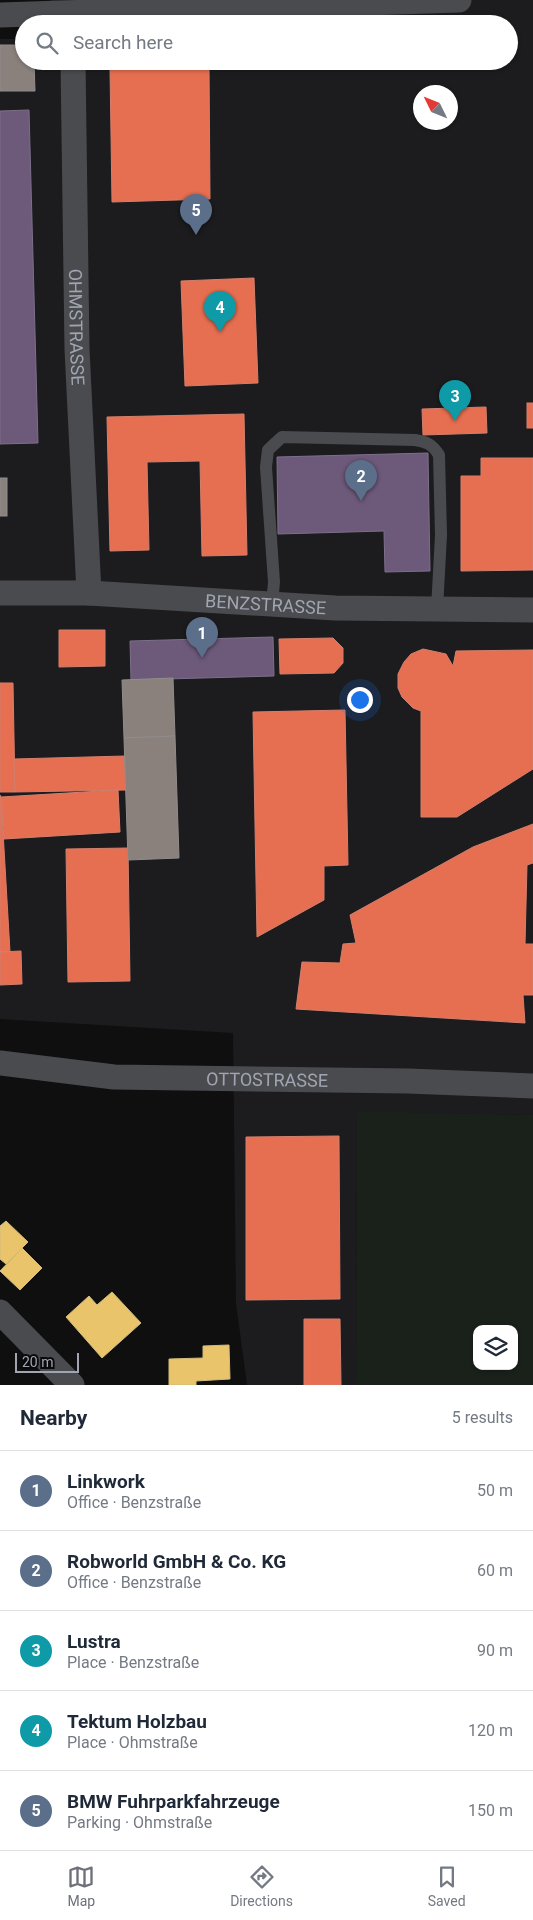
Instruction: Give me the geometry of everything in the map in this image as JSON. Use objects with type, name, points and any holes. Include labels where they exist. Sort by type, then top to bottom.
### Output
[{"type":"street","points":[[104,15],[183,5],[460,0]]},
{"type":"street","points":[[0,15],[15,16]]},
{"type":"street","name":"OHMSTRASSE","points":[[73,70],[77,349],[89,592]]},
{"type":"street","name":"BENZSTRASSE","points":[[0,593],[89,592],[335,608],[533,610]]},
{"type":"street","name":"OTTOSTRASSE","points":[[0,1063],[114,1077],[408,1081],[533,1086]]},
{"type":"street","points":[[0,1312],[72,1385]]},
{"type":"lane","points":[[272,604],[274,582],[266,466],[268,450],[282,437],[414,440],[425,441],[433,445],[439,455],[441,535],[437,609]]},
{"type":"shaded area","points":[[50,0],[533,0],[533,1115],[357,1112],[356,1385],[247,1385],[236,1303],[233,1033],[0,1019],[0,39],[15,39],[15,70],[518,70],[518,15],[51,15]]},
{"type":"shaded area","points":[[357,1111],[533,1115],[533,1385],[356,1385]]},
{"type":"building: Homes","points":[[6,1221],[28,1242],[6,1264],[0,1259],[0,1226]]},
{"type":"building: Homes","points":[[22,1248],[42,1268],[20,1290],[0,1271]]},
{"type":"building: Homes","points":[[112,1292],[141,1323],[102,1358],[66,1317],[89,1296],[97,1305]]},
{"type":"building: Homes","points":[[229,1345],[230,1379],[196,1381],[196,1385],[169,1385],[169,1359],[203,1358],[203,1346]]},
{"type":"building: Shops","points":[[110,70],[209,70],[210,199],[112,202]]},
{"type":"building: Shops","points":[[254,278],[258,383],[185,386],[181,281]]},
{"type":"building: Shops","points":[[527,403],[533,403],[533,428],[527,428]]},
{"type":"building: Shops","points":[[486,407],[487,433],[423,435],[422,409]]},
{"type":"building: Shops","points":[[244,414],[247,555],[202,556],[200,461],[147,462],[149,550],[110,551],[107,417]]},
{"type":"building: Shops","points":[[481,458],[533,458],[533,570],[461,571],[461,476],[481,476]]},
{"type":"building: Shops","points":[[59,630],[105,630],[105,666],[59,667]]},
{"type":"building: Shops","points":[[333,638],[343,648],[343,663],[334,673],[280,674],[279,639]]},
{"type":"building: Shops","points":[[423,649],[446,654],[453,666],[456,651],[533,650],[533,769],[457,817],[421,817],[421,711],[413,708],[402,697],[398,688],[398,674],[404,662],[411,654]]},
{"type":"building: Shops","points":[[0,683],[13,683],[15,792],[0,792]]},
{"type":"building: Shops","points":[[345,710],[348,865],[324,866],[324,900],[257,937],[253,712]]},
{"type":"building: Shops","points":[[125,756],[126,790],[15,792],[14,759]]},
{"type":"building: Shops","points":[[118,790],[120,832],[4,839],[1,797]]},
{"type":"building: Shops","points":[[0,795],[1,797],[10,952],[0,952]]},
{"type":"building: Shops","points":[[533,824],[533,863],[527,865],[525,944],[533,944],[533,995],[523,995],[525,1023],[296,1009],[302,962],[340,963],[343,944],[356,943],[350,915],[473,847]]},
{"type":"building: Shops","points":[[128,848],[130,981],[68,982],[66,849]]},
{"type":"building: Shops","points":[[21,951],[22,984],[0,985],[0,952]]},
{"type":"building: Shops","points":[[339,1136],[340,1299],[246,1300],[246,1137]]},
{"type":"building: Shops","points":[[304,1319],[340,1319],[341,1385],[304,1385]]},
{"type":"building: Offices","points":[[29,110],[38,443],[0,444],[0,111]]},
{"type":"building: Offices","points":[[428,453],[430,571],[385,572],[384,531],[278,534],[277,457]]},
{"type":"building: Offices","points":[[273,637],[274,676],[131,680],[130,641]]},
{"type":"building: Industry","points":[[0,45],[15,45],[15,70],[34,70],[35,91],[0,91]]},
{"type":"building: Industry","points":[[0,478],[7,478],[7,516],[0,516]]},
{"type":"building: Industry","points":[[173,678],[175,736],[124,738],[122,680]]},
{"type":"building: Industry","points":[[175,736],[179,858],[128,860],[124,738]]},
{"type":"place","name":"BMW Fuhrparkfahrzeuge","points":[[196,235]]},
{"type":"place","name":"Tektum Holzbau","points":[[220,332]]},
{"type":"place","name":"Lustra","points":[[455,421]]},
{"type":"place","name":"Robworld GmbH & Co. KG","points":[[361,501]]},
{"type":"place","name":"Linkwork","points":[[202,658]]}]
